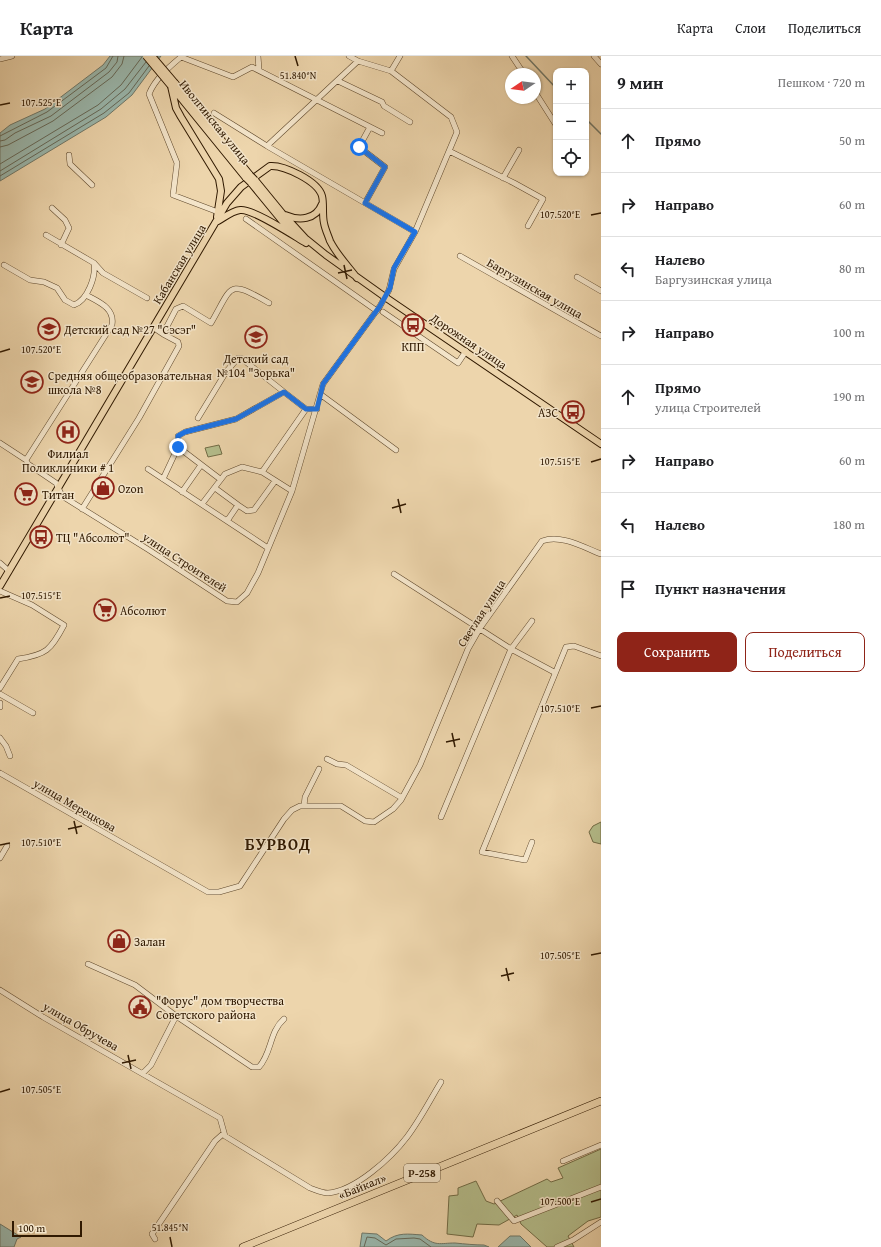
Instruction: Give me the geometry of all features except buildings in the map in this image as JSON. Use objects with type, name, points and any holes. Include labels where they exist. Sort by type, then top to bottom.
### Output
[{"type":"highway","name":"«Байкал»","points":[[243,1247],[601,1101]]},
{"type":"main road","name":"Иволгинская улица","points":[[146,56],[173,84]]},
{"type":"main road","name":"Иволгинская улица","points":[[152,56],[253,182]]},
{"type":"main road","name":"Кабанская улица","points":[[173,84],[176,108],[219,179],[221,191],[217,222]]},
{"type":"main road","name":"Кабанская улица","points":[[0,586],[228,203],[241,186],[270,166],[287,169],[307,179],[319,190],[323,201]]},
{"type":"main road","name":"Дорожная улица","points":[[253,182],[282,214],[326,255]]},
{"type":"main road","name":"Дорожная улица","points":[[253,182],[283,222],[306,243],[326,255],[601,444]]},
{"type":"main road","points":[[282,214],[291,218],[308,218],[320,210],[323,201]]},
{"type":"main road","points":[[323,201],[324,223],[331,241],[342,260],[358,278]]},
{"type":"main road","points":[[217,222],[236,211],[246,210],[257,214],[306,243]]},
{"type":"street","points":[[0,60],[12,56]]},
{"type":"street","points":[[218,212],[173,195],[177,163],[149,94],[152,87],[162,75],[181,56],[234,77],[249,67],[259,70],[382,133]]},
{"type":"street","points":[[258,56],[259,70]]},
{"type":"street","points":[[349,56],[358,61],[391,71],[400,56]]},
{"type":"street","points":[[512,56],[520,68]]},
{"type":"street","points":[[594,56],[601,64]]},
{"type":"street","points":[[267,146],[358,61]]},
{"type":"street","name":"улица Строителей","points":[[0,443],[26,460],[28,464],[56,483],[62,496],[227,601],[237,602],[247,593],[258,573],[292,491],[323,384],[377,311],[390,288],[394,268],[415,232],[457,132],[451,117],[391,71]]},
{"type":"street","points":[[338,81],[382,102],[384,106],[410,122]]},
{"type":"street","points":[[541,101],[553,120]]},
{"type":"street","points":[[214,113],[267,146],[415,232]]},
{"type":"street","points":[[365,203],[385,167],[359,147],[370,127]]},
{"type":"street","points":[[504,178],[519,150]]},
{"type":"street","points":[[449,151],[504,178],[543,200],[528,226]]},
{"type":"street","points":[[68,155],[70,164],[92,185]]},
{"type":"street","points":[[52,208],[65,220],[70,228],[61,245]]},
{"type":"street","points":[[246,218],[377,311]]},
{"type":"street","points":[[46,235],[94,264],[103,272],[147,298]]},
{"type":"street","name":"Баргузинская улица","points":[[460,256],[601,336]]},
{"type":"street","points":[[4,265],[30,280],[44,282],[57,288],[65,300],[72,304],[77,304],[86,295],[93,279],[95,271],[94,264]]},
{"type":"street","points":[[577,277],[601,291]]},
{"type":"street","points":[[163,334],[176,309],[183,306],[211,323],[229,292],[236,288],[244,289],[269,303]]},
{"type":"street","points":[[26,460],[112,325],[113,318],[106,307],[86,295]]},
{"type":"street","points":[[383,312],[458,363],[466,351]]},
{"type":"street","points":[[82,509],[139,418],[179,346],[178,342],[154,328]]},
{"type":"street","points":[[198,418],[226,372],[238,358],[241,358],[306,409],[317,409]]},
{"type":"street","points":[[163,479],[178,447],[178,436],[185,432],[236,419],[284,392]]},
{"type":"street","points":[[320,394],[396,450]]},
{"type":"street","points":[[262,472],[306,409]]},
{"type":"street","points":[[178,447],[220,479]]},
{"type":"street","points":[[182,492],[201,465]]},
{"type":"street","points":[[202,504],[225,474],[242,467],[262,472],[292,491]]},
{"type":"street","points":[[148,469],[268,548]]},
{"type":"street","points":[[215,488],[247,511],[254,510],[275,481]]},
{"type":"street","points":[[227,521],[238,505]]},
{"type":"street","name":"Светлая улица","points":[[304,806],[344,807],[365,821],[374,822],[393,809],[402,799],[420,765],[468,649],[480,628],[542,541],[548,539],[566,541],[601,554]]},
{"type":"street","points":[[0,563],[9,571]]},
{"type":"street","points":[[394,574],[511,649],[554,672]]},
{"type":"street","points":[[0,591],[32,605],[64,625],[52,645],[44,653],[18,659],[0,688]]},
{"type":"street","points":[[441,817],[511,649],[532,620]]},
{"type":"street","points":[[532,842],[525,860],[482,852],[554,672],[566,647],[569,645],[601,656]]},
{"type":"street","points":[[0,694],[33,713]]},
{"type":"street","points":[[0,738],[6,746],[10,756]]},
{"type":"street","points":[[327,759],[337,764],[346,765],[402,799]]},
{"type":"street","points":[[304,806],[305,796],[319,769]]},
{"type":"street","name":"улица Мерецкова","points":[[0,773],[139,854],[208,892],[219,892],[240,886],[284,819],[292,810],[304,806]]},
{"type":"street","points":[[0,858],[7,846]]},
{"type":"street","points":[[88,964],[135,985],[176,1016],[256,1068],[262,1064],[267,1055],[272,1034],[284,1019]]},
{"type":"street","name":"улица Обручева","points":[[0,990],[220,1118],[224,1134]]},
{"type":"street","points":[[143,1073],[151,1065],[176,1016]]},
{"type":"street","points":[[155,1239],[152,1234],[215,1141],[224,1134],[310,1188],[322,1193],[340,1190],[350,1187],[371,1172],[406,1138],[441,1082]]},
{"type":"street","points":[[563,1161],[601,1145]]},
{"type":"street","points":[[497,1201],[514,1221],[601,1187]]},
{"type":"street","points":[[557,1247],[574,1240],[601,1222]]},
{"type":"green space","points":[[219,445],[222,454],[208,457],[205,448]]},
{"type":"green space","points":[[601,822],[601,844],[593,842],[589,832],[593,826]]},
{"type":"green space","points":[[601,1149],[601,1217],[588,1221],[568,1236],[574,1247],[547,1247],[521,1224],[517,1215],[499,1225],[477,1224],[473,1237],[447,1234],[449,1196],[458,1195],[458,1188],[476,1181],[486,1201],[494,1204],[547,1179],[551,1182],[563,1178],[558,1168]]},
{"type":"water","points":[[110,56],[161,56],[132,95],[106,117],[0,181],[0,133],[10,125],[45,109],[103,65]]},
{"type":"water","points":[[0,1224],[21,1237],[17,1239],[14,1247],[0,1247]]},
{"type":"water","points":[[362,1233],[377,1234],[386,1241],[395,1236],[412,1234],[422,1235],[438,1244],[455,1243],[484,1245],[489,1247],[360,1247]]},
{"type":"water","points":[[510,1236],[520,1236],[531,1247],[498,1247]]},
{"type":"waterway","points":[[526,56],[553,85]]},
{"type":"waterway","points":[[589,122],[601,134]]},
{"type":"place","name":"КПП","points":[[413,325]]},
{"type":"place","name":"Детский сад №27 \"Сэсэг\"","points":[[49,329]]},
{"type":"place","name":"Детский сад №104 \"Зорька\"","points":[[256,337]]},
{"type":"place","name":"Средняя общеобразовательная школа №8","points":[[32,382]]},
{"type":"place","name":"АЗС","points":[[573,412]]},
{"type":"place","name":"Филиал Поликлиники # 1","points":[[68,432]]},
{"type":"place","name":"Ozon","points":[[103,488]]},
{"type":"place","name":"Титан","points":[[26,494]]},
{"type":"place","name":"ТЦ \"Абсолют\"","points":[[41,537]]},
{"type":"place","name":"Абсолют","points":[[105,610]]},
{"type":"place","name":"Залан","points":[[119,941]]},
{"type":"place","name":"\"Форус\" дом творчества Советского района","points":[[140,1007]]},
{"type":"district","name":"БУРВОД","points":[[278,844]]},
{"type":"route","points":[[178,447],[178,436],[185,432],[236,419],[260,404],[284,392],[306,409],[317,409],[323,384],[380,306],[390,288],[394,268],[415,232],[365,203],[385,167],[359,147]]}]
